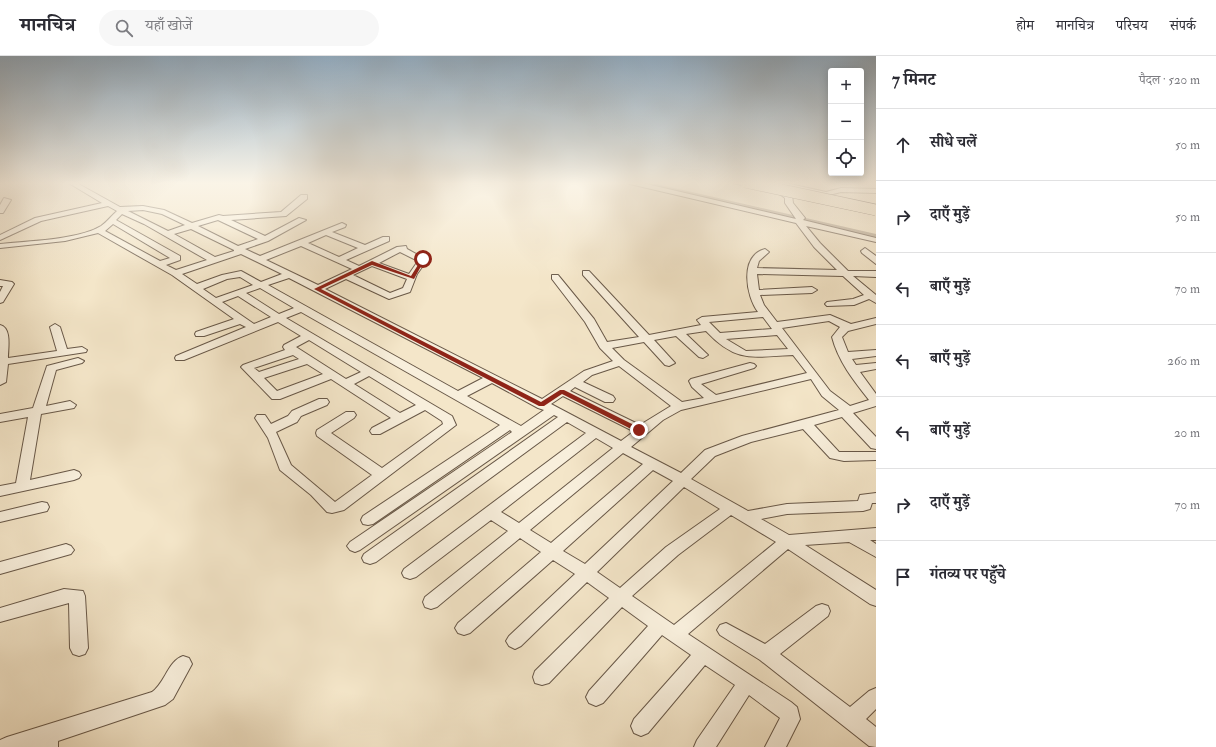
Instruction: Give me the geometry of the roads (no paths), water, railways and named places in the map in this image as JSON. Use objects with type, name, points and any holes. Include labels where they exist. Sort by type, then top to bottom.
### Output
[{"type":"street","points":[[2,234],[38,219],[60,214]]},
{"type":"street","points":[[0,246],[59,239],[98,230],[108,226],[116,214]]},
{"type":"street","points":[[130,214],[147,222],[214,260]]},
{"type":"street","points":[[168,214],[566,417],[682,480],[787,541],[876,599]]},
{"type":"street","points":[[166,234],[218,217],[280,214]]},
{"type":"street","points":[[771,214],[876,240]]},
{"type":"street","points":[[796,214],[817,245],[873,298]]},
{"type":"street","points":[[222,218],[265,239]]},
{"type":"street","points":[[175,273],[239,250],[265,239],[302,220]]},
{"type":"street","points":[[113,221],[177,258]]},
{"type":"street","points":[[258,260],[342,225]]},
{"type":"street","points":[[98,230],[175,273],[253,328]]},
{"type":"street","points":[[325,232],[365,248]]},
{"type":"street","points":[[338,260],[386,238]]},
{"type":"street","points":[[301,243],[359,269]]},
{"type":"street","points":[[317,289],[346,275],[402,249],[423,260],[412,278],[407,290],[391,296],[346,275]]},
{"type":"street","points":[[160,264],[197,251]]},
{"type":"street","points":[[865,251],[876,261]]},
{"type":"street","points":[[765,252],[754,262],[754,293],[759,306],[814,375],[826,393],[846,410],[876,445]]},
{"type":"street","points":[[372,263],[412,278]]},
{"type":"street","points":[[753,271],[876,274]]},
{"type":"street","points":[[196,288],[238,273],[522,432]]},
{"type":"street","points":[[586,273],[669,363]]},
{"type":"street","points":[[216,301],[288,275]]},
{"type":"street","points":[[555,277],[590,321],[604,346],[620,362],[679,406]]},
{"type":"street","points":[[0,283],[9,284],[0,300]]},
{"type":"street","points":[[754,293],[812,290]]},
{"type":"street","points":[[238,293],[277,318],[448,419],[450,423],[449,426],[338,506],[330,507],[316,492],[285,467],[277,444],[261,418]]},
{"type":"street","points":[[830,304],[854,302],[873,298]]},
{"type":"street","points":[[180,358],[302,308]]},
{"type":"street","points":[[765,314],[703,319],[709,327],[732,349],[742,354],[795,352]]},
{"type":"street","points":[[719,336],[776,329],[832,318],[849,327]]},
{"type":"street","points":[[200,334],[242,320]]},
{"type":"street","points":[[515,641],[710,453],[747,439],[806,424],[846,410],[876,402],[845,356],[838,343],[837,337],[840,332],[849,327],[876,321]]},
{"type":"street","points":[[55,327],[63,353]]},
{"type":"street","points":[[604,346],[709,327]]},
{"type":"street","points":[[0,328],[2,332],[0,382]]},
{"type":"street","points":[[678,332],[703,355]]},
{"type":"street","points":[[309,336],[289,346],[292,351],[401,419]]},
{"type":"street","points":[[2,362],[82,350]]},
{"type":"street","points":[[292,351],[247,366],[273,394],[278,396],[332,375]]},
{"type":"street","points":[[845,356],[876,353]]},
{"type":"street","points":[[256,377],[307,360]]},
{"type":"street","points":[[22,486],[37,412],[51,368],[78,361]]},
{"type":"street","points":[[356,546],[522,432],[562,391],[574,382],[593,370],[620,362]]},
{"type":"street","points":[[713,399],[696,385],[695,381],[750,366]]},
{"type":"street","points":[[854,369],[876,366]]},
{"type":"street","points":[[345,384],[370,372]]},
{"type":"street","points":[[431,602],[520,532],[658,417],[679,406],[686,406],[814,375]]},
{"type":"street","points":[[458,396],[491,379]]},
{"type":"street","points":[[574,382],[609,399]]},
{"type":"street","points":[[562,391],[640,431]]},
{"type":"street","points":[[269,430],[293,419],[296,414],[324,402]]},
{"type":"street","points":[[0,419],[70,405]]},
{"type":"street","points":[[376,431],[425,405]]},
{"type":"street","points":[[350,415],[322,433],[381,474]]},
{"type":"street","points":[[370,558],[566,417]]},
{"type":"street","points":[[806,424],[835,455],[844,457],[876,456]]},
{"type":"street","points":[[368,520],[509,425]]},
{"type":"street","points":[[410,573],[595,433]]},
{"type":"street","points":[[464,628],[652,464]]},
{"type":"street","points":[[0,491],[74,475]]},
{"type":"street","points":[[746,517],[787,509],[863,506],[865,505],[865,499],[876,498]]},
{"type":"street","points":[[0,517],[42,507]]},
{"type":"street","points":[[542,677],[621,597],[672,551],[731,508]]},
{"type":"street","points":[[490,512],[586,573],[667,630],[784,708],[790,714],[790,719],[775,747]]},
{"type":"street","points":[[596,697],[667,630],[787,541],[876,534]]},
{"type":"street","points":[[851,536],[876,550]]},
{"type":"street","points":[[0,568],[66,550]]},
{"type":"street","points":[[0,616],[64,596],[77,596],[79,648]]},
{"type":"street","points":[[766,654],[822,611]]},
{"type":"street","points":[[726,630],[766,654],[851,719],[874,734]]},
{"type":"street","points":[[641,726],[703,654]]},
{"type":"street","points":[[7,747],[48,741],[158,699],[166,693],[183,664]]},
{"type":"street","points":[[704,747],[747,683]]},
{"type":"street","points":[[851,719],[876,697]]},
{"type":"waterway","points":[[782,214],[876,236]]}]
